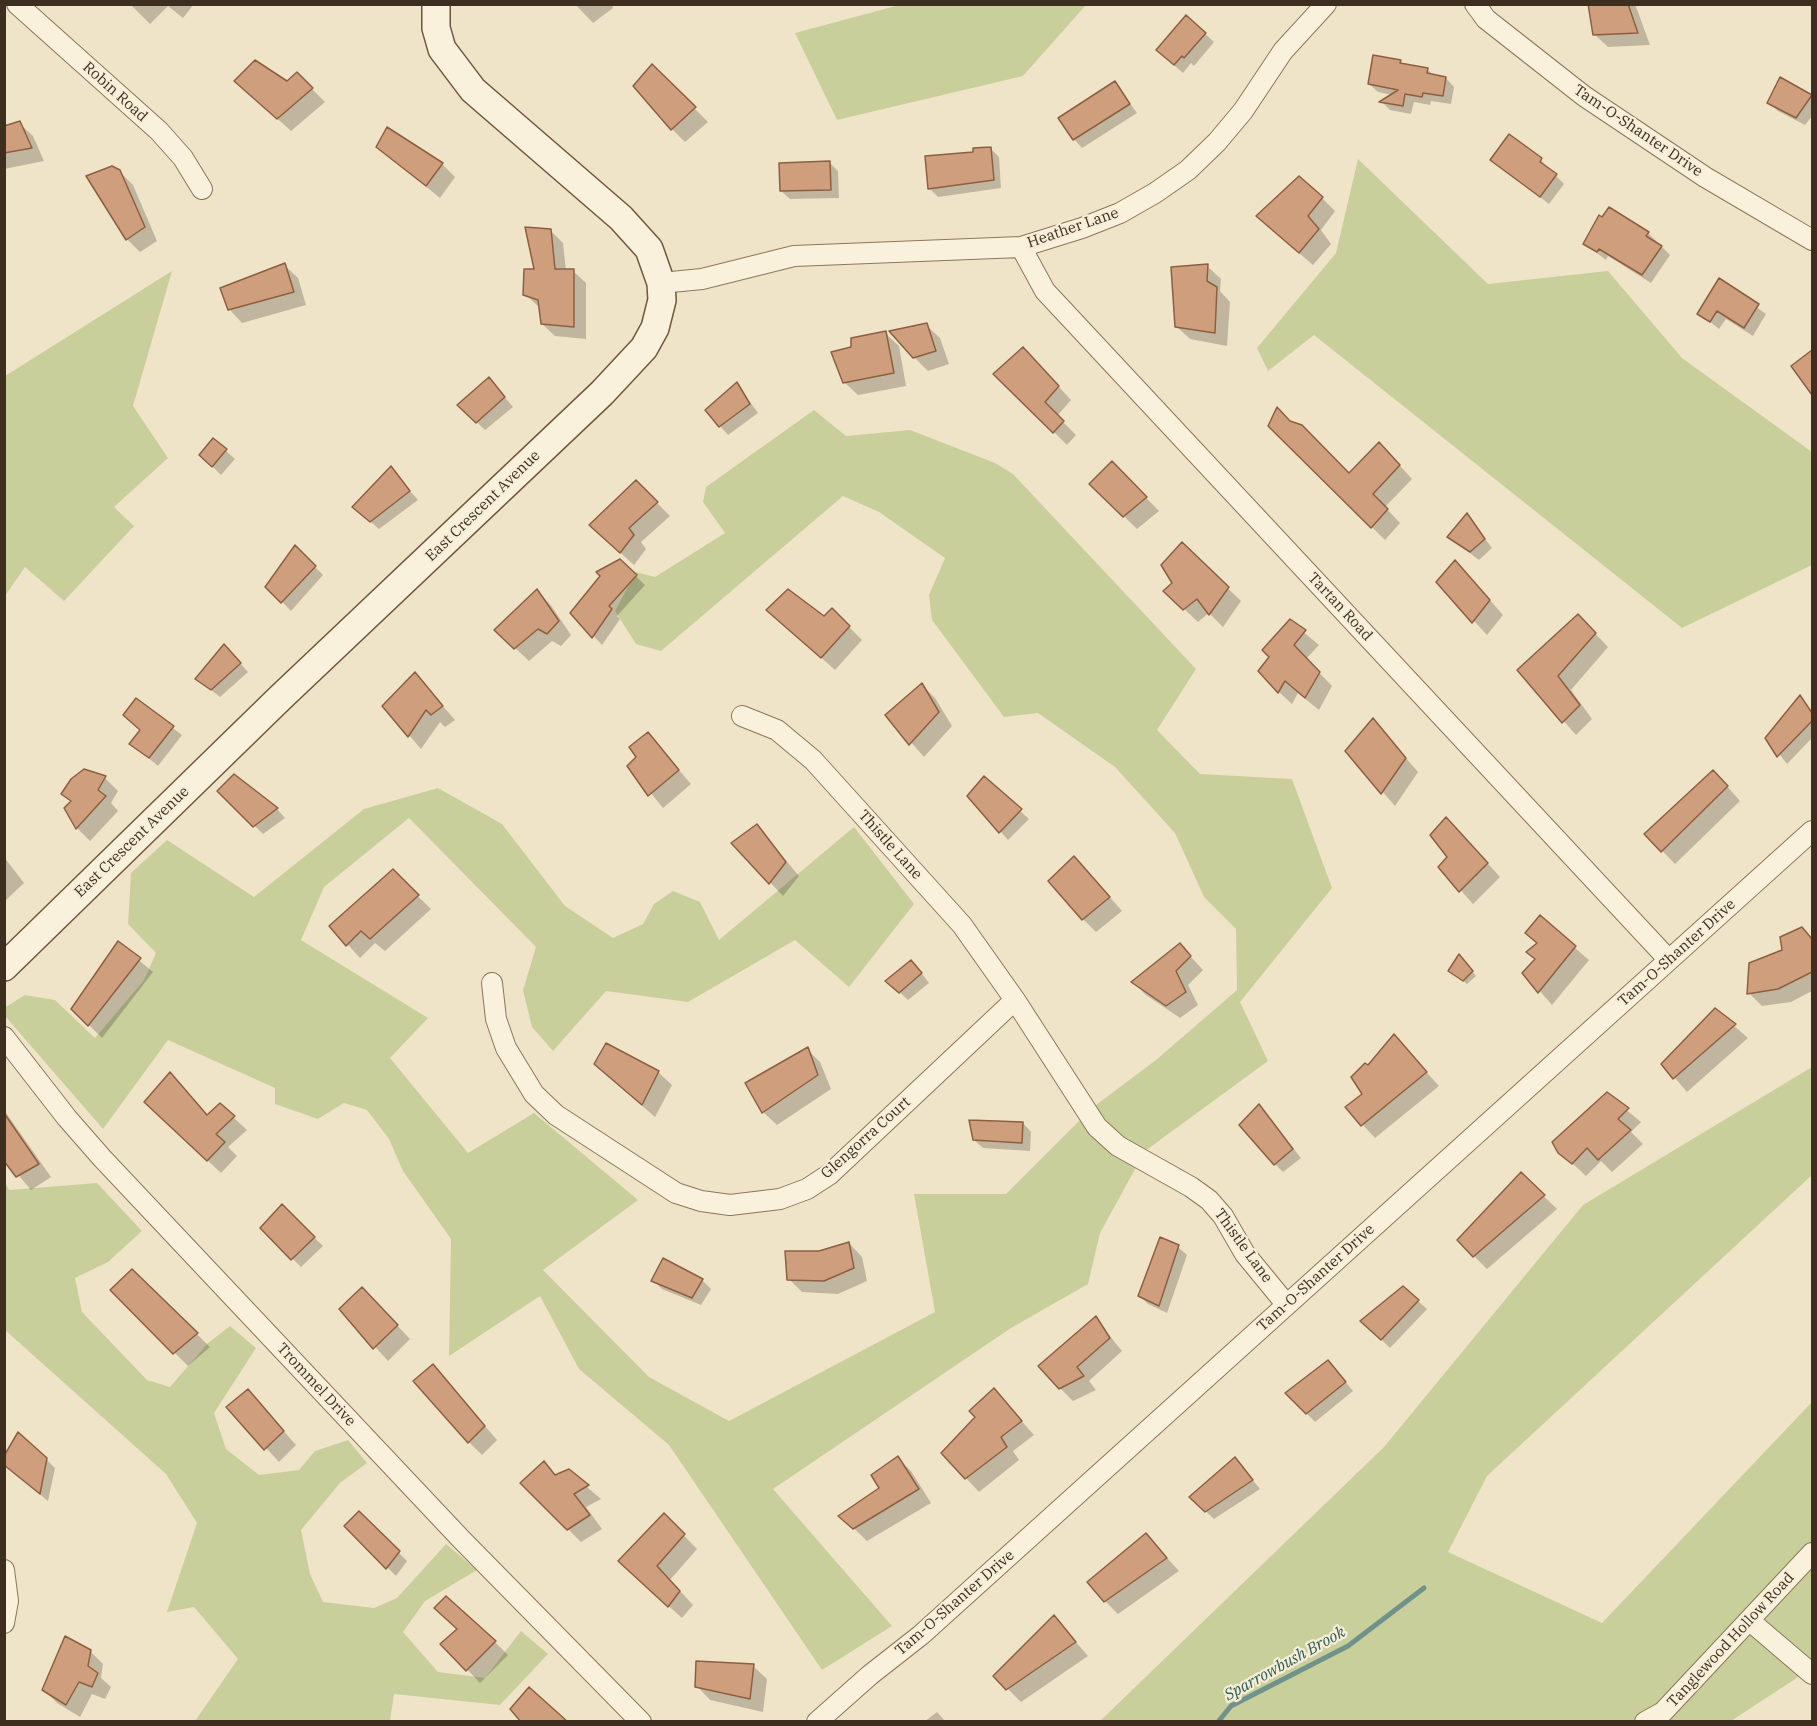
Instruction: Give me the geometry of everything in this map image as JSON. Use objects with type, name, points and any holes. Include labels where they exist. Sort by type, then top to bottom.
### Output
[{"type":"street","name":"Robin Road","points":[[17,4],[159,131],[183,158],[202,189]]},
{"type":"street","name":"Heather Lane","points":[[661,283],[702,279],[794,256],[1021,247],[1082,228],[1120,213],[1155,193],[1188,170],[1217,142],[1244,111],[1283,51],[1326,4]]},
{"type":"street","name":"Tam-O-Shanter Drive","points":[[1475,4],[1486,19],[1584,96],[1705,177],[1812,240]]},
{"type":"street","name":"East Crescent Avenue","points":[[4,967],[289,690],[602,393],[650,339],[659,317],[661,283],[649,249],[635,232],[472,90],[442,49],[436,28],[434,6]]},
{"type":"street","name":"Tartan Road","points":[[1021,247],[1045,291],[1670,960]]},
{"type":"street","name":"Thistle Lane","points":[[742,716],[777,730],[813,760],[962,925],[1015,1000],[1087,1116],[1118,1146],[1191,1187],[1209,1200],[1223,1216],[1245,1254],[1286,1304]]},
{"type":"street","name":"Tam-O-Shanter Drive","points":[[817,1722],[870,1675],[921,1635],[1812,831]]},
{"type":"street","name":"Glengorra Court","points":[[492,983],[496,1019],[506,1048],[518,1072],[534,1094],[556,1115],[676,1193],[701,1201],[730,1205],[757,1204],[780,1199],[807,1189],[830,1174],[1015,1000]]},
{"type":"street","name":"Trommel Drive","points":[[4,1036],[66,1118],[102,1158],[461,1539],[641,1722]]},
{"type":"street","name":"Tanglewood Hollow Road","points":[[1645,1722],[1663,1712],[1812,1552]]},
{"type":"street","points":[[4,1570],[8,1600],[4,1623]]},
{"type":"street","points":[[1750,1621],[1812,1674]]},
{"type":"green space","points":[[903,4],[1086,5],[1023,76],[837,120],[795,33]]},
{"type":"green space","points":[[1358,159],[1488,284],[1608,271],[1682,358],[1812,452],[1812,565],[1682,628],[1314,335],[1268,371],[1257,348],[1336,253]]},
{"type":"green space","points":[[172,271],[133,406],[168,458],[114,507],[134,526],[64,601],[25,567],[5,596],[5,376]]},
{"type":"green space","points":[[814,410],[846,436],[910,430],[995,463],[1013,474],[1196,669],[1157,730],[1200,774],[1292,779],[1332,888],[1240,1002],[1268,1061],[1145,1151],[1100,1233],[1088,1284],[1011,1328],[773,1489],[892,1626],[822,1670],[669,1445],[579,1369],[540,1296],[449,1356],[451,1239],[403,1171],[389,1139],[367,1110],[344,1103],[318,1119],[275,1104],[275,1088],[168,1040],[103,1129],[5,1016],[4,1008],[25,995],[55,1000],[95,1038],[144,980],[156,953],[128,924],[131,873],[167,840],[254,897],[364,809],[438,788],[502,824],[565,906],[613,938],[643,924],[654,904],[673,891],[700,902],[719,940],[854,827],[914,904],[849,987],[795,940],[688,1002],[606,991],[553,1051],[532,1027],[523,990],[536,947],[409,818],[324,887],[301,940],[428,1018],[390,1058],[468,1153],[534,1113],[638,1200],[543,1270],[649,1377],[729,1421],[935,1312],[914,1194],[1006,1194],[1092,1108],[1156,1060],[1237,990],[1236,929],[1204,897],[1175,833],[1115,767],[1038,713],[1004,717],[932,620],[929,595],[945,558],[879,512],[843,496],[661,651],[636,644],[615,611],[636,572],[655,577],[725,533],[703,502],[706,487]]},
{"type":"green space","points":[[1812,1067],[1812,1175],[1487,1476],[1448,1552],[1602,1623],[1812,1402],[1812,1668],[1731,1721],[1099,1722],[1384,1447],[1583,1205]]},
{"type":"green space","points":[[4,1180],[9,1190],[97,1183],[142,1231],[108,1262],[75,1278],[82,1312],[147,1380],[170,1387],[208,1343],[230,1326],[256,1348],[214,1413],[226,1449],[259,1475],[299,1470],[315,1451],[348,1440],[367,1463],[340,1483],[301,1530],[310,1574],[323,1602],[374,1608],[397,1598],[446,1544],[477,1570],[425,1601],[403,1632],[438,1672],[485,1678],[521,1631],[548,1654],[500,1705],[394,1694],[390,1721],[195,1721],[238,1659],[194,1607],[167,1612],[197,1523],[166,1474],[5,1330]]},
{"type":"building","points":[[1588,4],[1628,4],[1638,33],[1593,35]]},
{"type":"building","points":[[1186,15],[1206,33],[1184,58],[1182,56],[1174,65],[1156,50]]},
{"type":"building","points":[[1373,55],[1428,68],[1427,73],[1446,77],[1443,96],[1423,93],[1422,97],[1405,94],[1403,106],[1379,102],[1398,90],[1368,84]]},
{"type":"building","points":[[255,60],[287,81],[297,72],[313,88],[277,119],[234,81]]},
{"type":"building","points":[[652,64],[696,107],[671,130],[633,86]]},
{"type":"building","points":[[1780,77],[1812,95],[1796,118],[1767,103]]},
{"type":"building","points":[[1115,81],[1130,104],[1073,140],[1058,118]]},
{"type":"building","points":[[20,121],[32,148],[4,153],[4,126]]},
{"type":"building","points":[[387,127],[443,163],[426,186],[376,147]]},
{"type":"building","points":[[1509,134],[1542,158],[1540,162],[1557,174],[1540,197],[1490,160]]},
{"type":"building","points":[[991,147],[994,180],[928,189],[925,156],[973,152],[973,148]]},
{"type":"building","points":[[830,161],[831,190],[780,191],[779,163]]},
{"type":"building","points":[[112,166],[120,170],[145,227],[126,240],[86,176]]},
{"type":"building","points":[[1299,176],[1323,197],[1308,216],[1319,229],[1299,253],[1256,216]]},
{"type":"building","points":[[1609,207],[1649,232],[1646,236],[1662,246],[1642,275],[1599,249],[1597,252],[1583,244],[1599,215],[1602,217]]},
{"type":"building","points":[[525,227],[551,229],[555,269],[574,269],[574,327],[541,324],[538,300],[523,295],[524,269],[534,269]]},
{"type":"building","points":[[285,263],[294,292],[228,310],[220,288]]},
{"type":"building","points":[[1208,264],[1207,281],[1217,287],[1215,333],[1175,327],[1171,267]]},
{"type":"building","points":[[1719,278],[1759,304],[1744,328],[1717,311],[1710,322],[1697,314]]},
{"type":"building","points":[[927,323],[936,351],[913,358],[889,331]]},
{"type":"building","points":[[886,331],[894,373],[843,383],[831,352],[851,347],[851,338]]},
{"type":"building","points":[[1023,347],[1059,386],[1045,402],[1064,421],[1053,433],[993,374]]},
{"type":"building","points":[[1812,350],[1812,395],[1791,366]]},
{"type":"building","points":[[489,377],[505,397],[476,423],[457,405]]},
{"type":"building","points":[[737,382],[750,404],[719,427],[705,410]]},
{"type":"building","points":[[1277,407],[1290,421],[1302,425],[1349,473],[1379,442],[1400,465],[1373,494],[1388,509],[1371,528],[1268,426]]},
{"type":"building","points":[[213,438],[227,449],[212,467],[199,455]]},
{"type":"building","points":[[1112,461],[1147,497],[1123,517],[1089,484]]},
{"type":"building","points":[[391,466],[410,491],[370,522],[352,507]]},
{"type":"building","points":[[636,480],[658,502],[629,528],[634,535],[620,553],[589,525]]},
{"type":"building","points":[[1467,513],[1485,539],[1470,552],[1447,537]]},
{"type":"building","points":[[1182,542],[1229,587],[1209,615],[1197,599],[1183,610],[1163,591],[1172,583],[1161,565]]},
{"type":"building","points":[[295,545],[316,566],[281,603],[265,587]]},
{"type":"building","points":[[620,559],[637,575],[609,606],[612,609],[592,638],[570,613],[600,576],[596,572]]},
{"type":"building","points":[[1455,560],[1490,600],[1472,623],[1436,582]]},
{"type":"building","points":[[537,589],[559,621],[547,634],[538,629],[514,649],[494,630]]},
{"type":"building","points":[[788,589],[824,616],[832,608],[850,626],[821,658],[766,610]]},
{"type":"building","points":[[1578,614],[1596,633],[1558,676],[1580,705],[1562,723],[1517,670]]},
{"type":"building","points":[[1290,619],[1306,630],[1294,645],[1320,672],[1305,698],[1285,681],[1278,693],[1258,671],[1269,657],[1262,650]]},
{"type":"building","points":[[224,644],[241,663],[211,690],[195,679]]},
{"type":"building","points":[[415,672],[443,706],[431,715],[426,710],[408,737],[382,706]]},
{"type":"building","points":[[922,683],[939,712],[909,745],[885,715]]},
{"type":"building","points":[[1800,695],[1812,713],[1812,721],[1777,757],[1765,738]]},
{"type":"building","points":[[136,698],[174,726],[149,758],[129,744],[140,730],[123,715]]},
{"type":"building","points":[[1373,718],[1406,758],[1381,794],[1345,751]]},
{"type":"building","points":[[648,732],[679,770],[648,796],[627,766],[636,757],[629,747]]},
{"type":"building","points":[[84,769],[106,776],[98,790],[106,796],[76,829],[64,808],[71,801],[61,794],[71,779]]},
{"type":"building","points":[[1713,770],[1728,786],[1661,852],[1644,834]]},
{"type":"building","points":[[234,774],[278,808],[253,827],[217,791]]},
{"type":"building","points":[[984,776],[1022,809],[999,833],[967,796]]},
{"type":"building","points":[[1446,817],[1488,863],[1459,892],[1438,867],[1447,857],[1430,835]]},
{"type":"building","points":[[757,824],[786,862],[769,884],[731,843]]},
{"type":"building","points":[[1074,856],[1110,897],[1082,920],[1048,881]]},
{"type":"building","points":[[393,869],[419,895],[370,939],[361,931],[346,946],[329,926]]},
{"type":"building","points":[[1540,915],[1576,946],[1538,993],[1522,973],[1535,959],[1526,952],[1537,943],[1525,933]]},
{"type":"building","points":[[1802,927],[1812,939],[1812,972],[1778,989],[1747,994],[1749,963],[1782,950],[1780,937]]},
{"type":"building","points":[[118,941],[141,958],[88,1026],[71,1009]]},
{"type":"building","points":[[1180,943],[1191,956],[1176,971],[1186,992],[1166,1006],[1131,982]]},
{"type":"building","points":[[1459,954],[1473,971],[1463,981],[1448,971]]},
{"type":"building","points":[[911,960],[922,973],[899,993],[885,981]]},
{"type":"building","points":[[1715,1008],[1736,1024],[1673,1079],[1661,1064]]},
{"type":"building","points":[[1394,1034],[1427,1072],[1361,1126],[1345,1107],[1362,1094],[1351,1077],[1365,1063],[1368,1065]]},
{"type":"building","points":[[606,1043],[659,1071],[642,1105],[594,1064]]},
{"type":"building","points":[[808,1047],[818,1075],[762,1113],[745,1083]]},
{"type":"building","points":[[170,1072],[207,1115],[220,1103],[235,1116],[216,1134],[225,1142],[207,1161],[144,1102]]},
{"type":"building","points":[[1607,1092],[1629,1108],[1618,1119],[1631,1130],[1598,1160],[1587,1148],[1572,1164],[1558,1153],[1552,1142]]},
{"type":"building","points":[[1259,1104],[1293,1149],[1274,1165],[1239,1125]]},
{"type":"building","points":[[4,1113],[39,1164],[16,1177],[4,1161]]},
{"type":"building","points":[[969,1120],[1023,1122],[1022,1143],[973,1140]]},
{"type":"building","points":[[1521,1172],[1545,1195],[1473,1257],[1457,1240]]},
{"type":"building","points":[[282,1204],[315,1237],[291,1260],[260,1228]]},
{"type":"building","points":[[1160,1237],[1179,1245],[1159,1306],[1138,1296]]},
{"type":"building","points":[[849,1242],[854,1268],[824,1281],[787,1280],[785,1251],[819,1251]]},
{"type":"building","points":[[663,1258],[703,1279],[692,1298],[651,1281]]},
{"type":"building","points":[[132,1269],[198,1333],[173,1354],[110,1290]]},
{"type":"building","points":[[1403,1286],[1419,1300],[1381,1340],[1360,1321]]},
{"type":"building","points":[[362,1287],[398,1325],[373,1349],[339,1309]]},
{"type":"building","points":[[1096,1316],[1110,1338],[1077,1367],[1084,1376],[1059,1389],[1038,1366]]},
{"type":"building","points":[[1328,1360],[1346,1382],[1306,1414],[1285,1393]]},
{"type":"building","points":[[433,1364],[485,1426],[468,1443],[413,1381]]},
{"type":"building","points":[[994,1388],[1022,1421],[1001,1437],[1007,1447],[965,1479],[941,1453],[975,1417],[969,1411]]},
{"type":"building","points":[[248,1389],[284,1431],[264,1450],[226,1407]]},
{"type":"building","points":[[18,1432],[47,1458],[40,1494],[4,1465],[4,1456]]},
{"type":"building","points":[[898,1456],[919,1489],[853,1529],[838,1516],[879,1488],[871,1475]]},
{"type":"building","points":[[1235,1457],[1253,1480],[1205,1512],[1189,1497]]},
{"type":"building","points":[[544,1461],[555,1475],[569,1469],[589,1485],[574,1494],[590,1515],[567,1530],[520,1483]]},
{"type":"building","points":[[359,1511],[400,1551],[386,1569],[344,1526]]},
{"type":"building","points":[[664,1513],[685,1534],[657,1566],[680,1591],[668,1607],[618,1561]]},
{"type":"building","points":[[1146,1533],[1167,1558],[1104,1602],[1087,1582]]},
{"type":"building","points":[[446,1596],[496,1641],[466,1671],[440,1644],[457,1629],[434,1608]]},
{"type":"building","points":[[1054,1615],[1076,1642],[1006,1690],[993,1676]]},
{"type":"building","points":[[65,1636],[91,1650],[88,1666],[98,1673],[92,1687],[79,1682],[66,1705],[42,1690]]},
{"type":"building","points":[[696,1661],[754,1664],[750,1699],[695,1687]]},
{"type":"building","points":[[529,1687],[568,1722],[521,1722],[510,1709]]},
{"type":"waterway","name":"Sparrowbush Brook","points":[[1218,1722],[1231,1706],[1348,1646],[1424,1588]]}]
